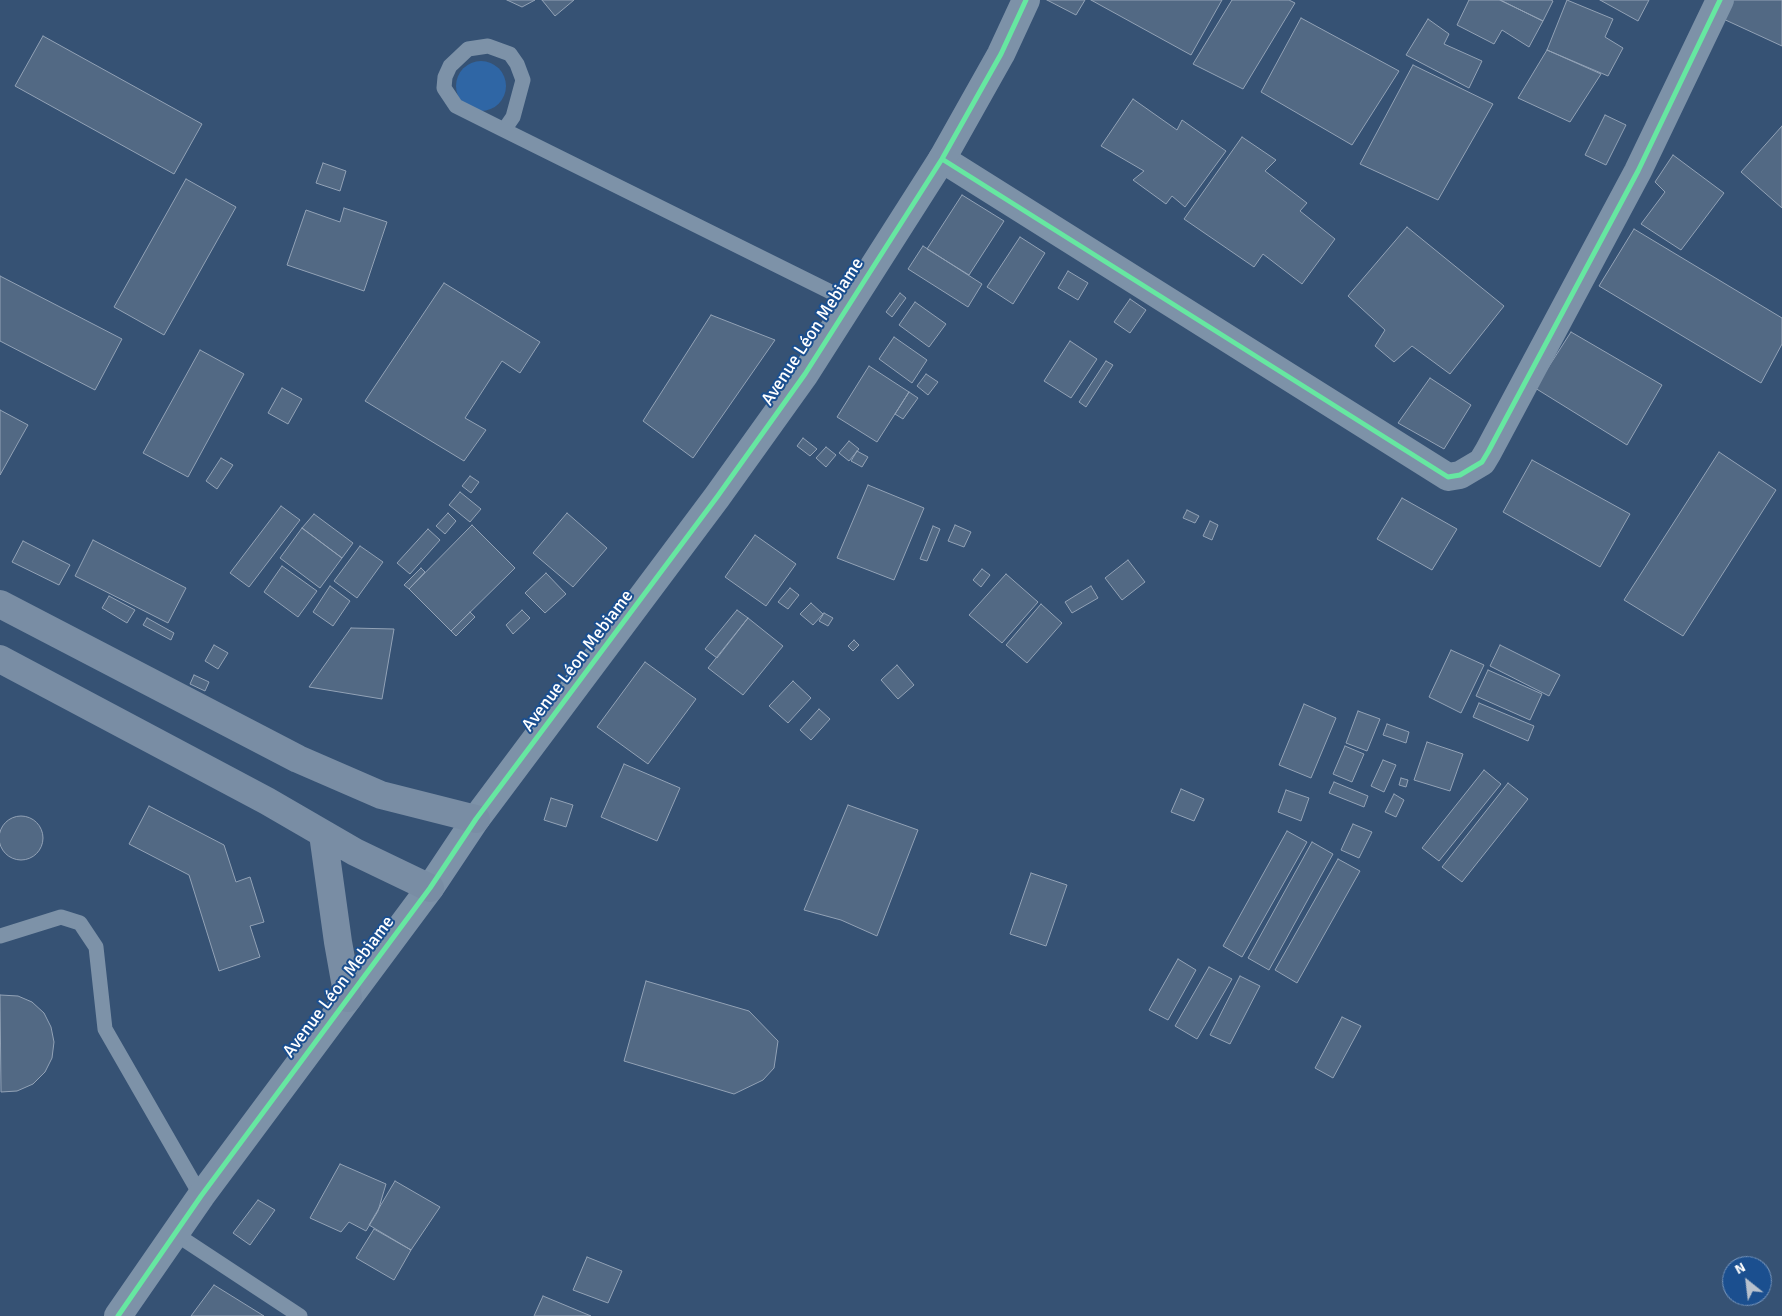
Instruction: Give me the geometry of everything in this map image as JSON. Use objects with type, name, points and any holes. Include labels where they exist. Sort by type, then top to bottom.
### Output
[{"type":"main road","points":[[0,604],[298,759],[381,795],[476,819]]},
{"type":"main road","points":[[0,659],[267,801],[355,852],[430,888]]},
{"type":"main road","points":[[324,834],[338,942],[348,998]]},
{"type":"street","name":"Avenue Léon Mebiame","points":[[118,1316],[174,1233],[430,888],[476,819],[717,498],[805,374],[942,159],[1001,54],[1026,0]]},
{"type":"street","points":[[942,159],[1448,477],[1460,475],[1482,462],[1488,452],[1638,172],[1720,0]]},
{"type":"lane","points":[[504,130],[513,116],[523,80],[517,64],[510,54],[488,46],[468,49],[450,66],[445,77],[444,88],[456,106],[504,130],[851,302]]},
{"type":"lane","points":[[0,936],[61,918],[80,923],[96,947],[105,1029],[201,1196]]},
{"type":"lane","points":[[174,1233],[300,1316]]},
{"type":"shaded area","points":[[481,61],[491,63],[499,68],[504,76],[506,86],[504,96],[499,104],[491,109],[481,111],[471,109],[463,104],[458,96],[456,86],[458,76],[463,68],[471,63]]},
{"type":"building","points":[[507,0],[535,0],[522,7]]},
{"type":"building","points":[[542,0],[574,0],[555,16]]},
{"type":"building","points":[[1047,0],[1085,0],[1076,15]]},
{"type":"building","points":[[1091,0],[1222,0],[1191,55]]},
{"type":"building","points":[[1232,0],[1289,0],[1295,3],[1243,89],[1193,64]]},
{"type":"building","points":[[1469,0],[1500,0],[1543,21],[1529,47],[1502,30],[1494,44],[1457,25]]},
{"type":"building","points":[[1500,0],[1551,0],[1553,1],[1543,21]]},
{"type":"building","points":[[1567,0],[1613,19],[1605,37],[1623,48],[1608,76],[1547,50]]},
{"type":"building","points":[[1600,0],[1649,0],[1638,21]]},
{"type":"building","points":[[1728,0],[1782,0],[1782,46],[1719,17]]},
{"type":"building","points":[[1301,18],[1399,71],[1352,145],[1261,92]]},
{"type":"building","points":[[1428,19],[1449,34],[1444,44],[1482,61],[1469,88],[1406,55]]},
{"type":"building","points":[[43,36],[202,124],[174,174],[15,86]]},
{"type":"building","points":[[1547,50],[1601,74],[1570,122],[1518,98]]},
{"type":"building","points":[[1413,65],[1493,104],[1438,200],[1360,164]]},
{"type":"building","points":[[1133,99],[1177,130],[1182,120],[1226,151],[1185,207],[1172,196],[1166,204],[1133,180],[1144,171],[1101,146]]},
{"type":"building","points":[[1605,115],[1626,125],[1606,165],[1585,155]]},
{"type":"building","points":[[1782,126],[1782,208],[1741,172]]},
{"type":"building","points":[[1242,137],[1276,160],[1265,171],[1307,203],[1300,211],[1335,239],[1302,284],[1263,254],[1254,267],[1184,219]]},
{"type":"building","points":[[1673,155],[1724,193],[1681,250],[1641,224],[1665,192],[1655,182]]},
{"type":"building","points":[[323,163],[346,171],[340,191],[316,183]]},
{"type":"building","points":[[186,179],[236,207],[164,335],[114,307]]},
{"type":"building","points":[[962,195],[1004,221],[969,275],[927,249]]},
{"type":"building","points":[[344,208],[387,222],[364,291],[287,265],[306,210],[340,222]]},
{"type":"building","points":[[1407,227],[1504,306],[1450,374],[1412,346],[1394,362],[1375,346],[1385,330],[1348,296]]},
{"type":"building","points":[[1634,229],[1782,318],[1782,344],[1761,383],[1599,286]]},
{"type":"building","points":[[1020,237],[1045,253],[1013,304],[987,287]]},
{"type":"building","points":[[923,246],[982,284],[968,307],[908,269]]},
{"type":"building","points":[[1068,271],[1088,283],[1078,300],[1058,288]]},
{"type":"building","points":[[0,276],[122,339],[95,390],[0,341]]},
{"type":"building","points":[[444,283],[540,342],[520,373],[502,361],[465,418],[486,430],[464,461],[365,401]]},
{"type":"building","points":[[900,293],[906,298],[892,317],[886,312]]},
{"type":"building","points":[[1130,299],[1146,310],[1130,333],[1114,322]]},
{"type":"building","points":[[915,302],[946,324],[929,347],[899,325]]},
{"type":"building","points":[[711,315],[775,340],[693,458],[643,421]]},
{"type":"building","points":[[1571,332],[1662,385],[1627,445],[1535,388]]},
{"type":"building","points":[[894,337],[927,360],[912,383],[879,359]]},
{"type":"building","points":[[1070,341],[1097,359],[1071,398],[1044,381]]},
{"type":"building","points":[[200,350],[244,374],[188,477],[143,453]]},
{"type":"building","points":[[1106,361],[1113,365],[1086,407],[1079,402]]},
{"type":"building","points":[[869,366],[909,392],[877,442],[837,417]]},
{"type":"building","points":[[926,374],[938,382],[928,395],[917,386]]},
{"type":"building","points":[[1430,378],[1471,405],[1444,449],[1398,423]]},
{"type":"building","points":[[282,388],[302,399],[288,424],[268,413]]},
{"type":"building","points":[[909,392],[918,398],[903,419],[895,414]]},
{"type":"building","points":[[0,410],[28,425],[0,475]]},
{"type":"building","points":[[803,438],[817,449],[810,456],[797,446]]},
{"type":"building","points":[[849,441],[859,449],[849,461],[839,453]]},
{"type":"building","points":[[826,447],[836,455],[826,467],[816,458]]},
{"type":"building","points":[[857,451],[868,457],[862,467],[851,461]]},
{"type":"building","points":[[1719,452],[1776,490],[1683,636],[1624,600]]},
{"type":"building","points":[[221,458],[233,465],[217,489],[206,481]]},
{"type":"building","points":[[1532,460],[1630,514],[1600,567],[1503,512]]},
{"type":"building","points":[[470,476],[479,482],[471,493],[462,486]]},
{"type":"building","points":[[868,485],[924,508],[894,580],[837,558]]},
{"type":"building","points":[[460,492],[481,509],[470,522],[449,505]]},
{"type":"building","points":[[1402,498],[1457,529],[1432,570],[1377,539]]},
{"type":"building","points":[[281,506],[300,520],[249,587],[230,573]]},
{"type":"building","points":[[1187,510],[1199,516],[1195,523],[1183,518]]},
{"type":"building","points":[[448,513],[456,521],[445,534],[436,526]]},
{"type":"building","points":[[567,513],[607,548],[573,587],[533,553]]},
{"type":"building","points":[[314,514],[353,543],[342,558],[302,528]]},
{"type":"building","points":[[1210,521],[1218,525],[1212,540],[1203,536]]},
{"type":"building","points":[[472,525],[515,568],[451,631],[409,589]]},
{"type":"building","points":[[955,525],[971,532],[964,547],[948,541]]},
{"type":"building","points":[[933,526],[940,529],[927,561],[920,559]]},
{"type":"building","points":[[302,528],[342,558],[320,588],[280,558]]},
{"type":"building","points":[[428,529],[440,540],[410,574],[397,563]]},
{"type":"building","points":[[755,535],[796,564],[766,606],[725,577]]},
{"type":"building","points":[[93,540],[186,588],[168,623],[75,576]]},
{"type":"building","points":[[23,541],[70,565],[59,585],[12,562]]},
{"type":"building","points":[[360,546],[383,562],[357,598],[334,581]]},
{"type":"building","points":[[1128,560],[1145,582],[1122,600],[1105,578]]},
{"type":"building","points":[[282,566],[317,591],[298,617],[264,592]]},
{"type":"building","points":[[421,568],[425,572],[409,589],[404,585]]},
{"type":"building","points":[[982,569],[990,575],[981,587],[973,580]]},
{"type":"building","points":[[546,573],[566,594],[545,613],[525,593]]},
{"type":"building","points":[[1006,574],[1038,602],[1002,643],[969,615]]},
{"type":"building","points":[[330,586],[350,601],[333,626],[313,612]]},
{"type":"building","points":[[1091,586],[1098,598],[1072,613],[1065,602]]},
{"type":"building","points":[[790,588],[799,595],[788,609],[778,602]]},
{"type":"building","points":[[109,596],[135,610],[127,623],[102,608]]},
{"type":"building","points":[[811,603],[823,614],[813,625],[800,614]]},
{"type":"building","points":[[1041,604],[1062,623],[1027,663],[1006,645]]},
{"type":"building","points":[[522,610],[530,618],[513,634],[506,625]]},
{"type":"building","points":[[737,610],[748,618],[717,658],[705,649]]},
{"type":"building","points":[[470,612],[475,617],[456,636],[451,631]]},
{"type":"building","points":[[824,613],[833,618],[828,626],[819,621]]},
{"type":"building","points":[[147,618],[174,633],[171,640],[143,625]]},
{"type":"building","points":[[748,618],[783,646],[743,695],[708,668]]},
{"type":"building","points":[[351,628],[394,629],[382,699],[309,687]]},
{"type":"building","points":[[854,640],[859,645],[853,651],[848,646]]},
{"type":"building","points":[[214,645],[228,653],[218,669],[205,661]]},
{"type":"building","points":[[1500,645],[1560,675],[1549,696],[1490,666]]},
{"type":"building","points":[[1451,650],[1484,665],[1461,713],[1429,697]]},
{"type":"building","points":[[645,662],[696,699],[648,764],[597,727]]},
{"type":"building","points":[[897,665],[914,685],[898,699],[881,680]]},
{"type":"building","points":[[1488,670],[1542,694],[1530,720],[1476,696]]},
{"type":"building","points":[[194,675],[209,682],[205,691],[190,684]]},
{"type":"building","points":[[793,681],[811,698],[788,723],[769,706]]},
{"type":"building","points":[[1479,703],[1534,726],[1528,741],[1473,717]]},
{"type":"building","points":[[1304,704],[1336,718],[1311,778],[1279,765]]},
{"type":"building","points":[[819,709],[830,719],[811,740],[800,730]]},
{"type":"building","points":[[1358,711],[1380,719],[1367,751],[1346,743]]},
{"type":"building","points":[[1387,724],[1409,732],[1406,743],[1383,735]]},
{"type":"building","points":[[1427,742],[1463,754],[1450,791],[1414,780]]},
{"type":"building","points":[[1345,746],[1364,754],[1352,782],[1333,774]]},
{"type":"building","points":[[1383,760],[1396,765],[1384,792],[1371,786]]},
{"type":"building","points":[[624,764],[680,788],[657,841],[601,817]]},
{"type":"building","points":[[1484,770],[1501,784],[1439,861],[1422,848]]},
{"type":"building","points":[[1401,778],[1408,780],[1406,787],[1399,785]]},
{"type":"building","points":[[1334,782],[1368,796],[1364,807],[1329,793]]},
{"type":"building","points":[[1508,783],[1528,799],[1462,882],[1442,867]]},
{"type":"building","points":[[1181,789],[1204,799],[1194,821],[1171,812]]},
{"type":"building","points":[[1286,790],[1309,798],[1301,821],[1278,812]]},
{"type":"building","points":[[1394,794],[1404,800],[1396,817],[1385,812]]},
{"type":"building","points":[[551,798],[573,805],[566,827],[544,820]]},
{"type":"building","points":[[848,805],[918,830],[877,936],[841,920],[804,910]]},
{"type":"building","points":[[149,806],[224,845],[236,882],[250,877],[264,922],[250,926],[260,957],[219,971],[189,875],[129,844]]},
{"type":"building","points":[[21,816],[33,820],[39,826],[43,838],[39,850],[33,856],[21,860],[9,856],[3,850],[-1,838],[3,826],[9,820]]},
{"type":"building","points":[[1353,824],[1372,832],[1359,858],[1341,850]]},
{"type":"building","points":[[1287,831],[1307,842],[1242,957],[1223,946]]},
{"type":"building","points":[[1312,842],[1333,854],[1269,970],[1248,958]]},
{"type":"building","points":[[1338,859],[1360,871],[1297,983],[1275,970]]},
{"type":"building","points":[[1031,873],[1067,885],[1046,946],[1010,934]]},
{"type":"building","points":[[1178,959],[1196,970],[1168,1020],[1149,1010]]},
{"type":"building","points":[[1209,967],[1232,979],[1197,1039],[1175,1026]]},
{"type":"building","points":[[1240,976],[1260,986],[1230,1044],[1210,1035]]},
{"type":"building","points":[[646,981],[749,1011],[778,1041],[774,1068],[763,1080],[734,1094],[624,1061]]},
{"type":"building","points":[[0,995],[18,996],[32,1002],[44,1013],[51,1027],[54,1042],[52,1058],[45,1072],[33,1084],[17,1091],[1,1092]]},
{"type":"building","points":[[1342,1017],[1361,1026],[1333,1078],[1315,1068]]},
{"type":"building","points":[[340,1164],[386,1184],[378,1211],[366,1231],[349,1222],[341,1232],[310,1218]]},
{"type":"building","points":[[395,1181],[440,1207],[411,1250],[369,1225]]},
{"type":"building","points":[[258,1200],[275,1210],[250,1245],[233,1233]]},
{"type":"building","points":[[374,1229],[411,1250],[394,1280],[356,1258]]},
{"type":"building","points":[[587,1257],[622,1271],[608,1303],[573,1290]]},
{"type":"building","points":[[214,1285],[264,1316],[191,1316]]},
{"type":"building","points":[[543,1296],[591,1316],[534,1316]]},
{"type":"cycle path","points":[[118,1316],[201,1196],[430,888],[476,819],[717,497],[805,374],[942,159],[1001,54],[1026,0]]},
{"type":"cycle path","points":[[942,159],[1448,477],[1460,475],[1482,462],[1488,452],[1638,171],[1720,0]]}]
